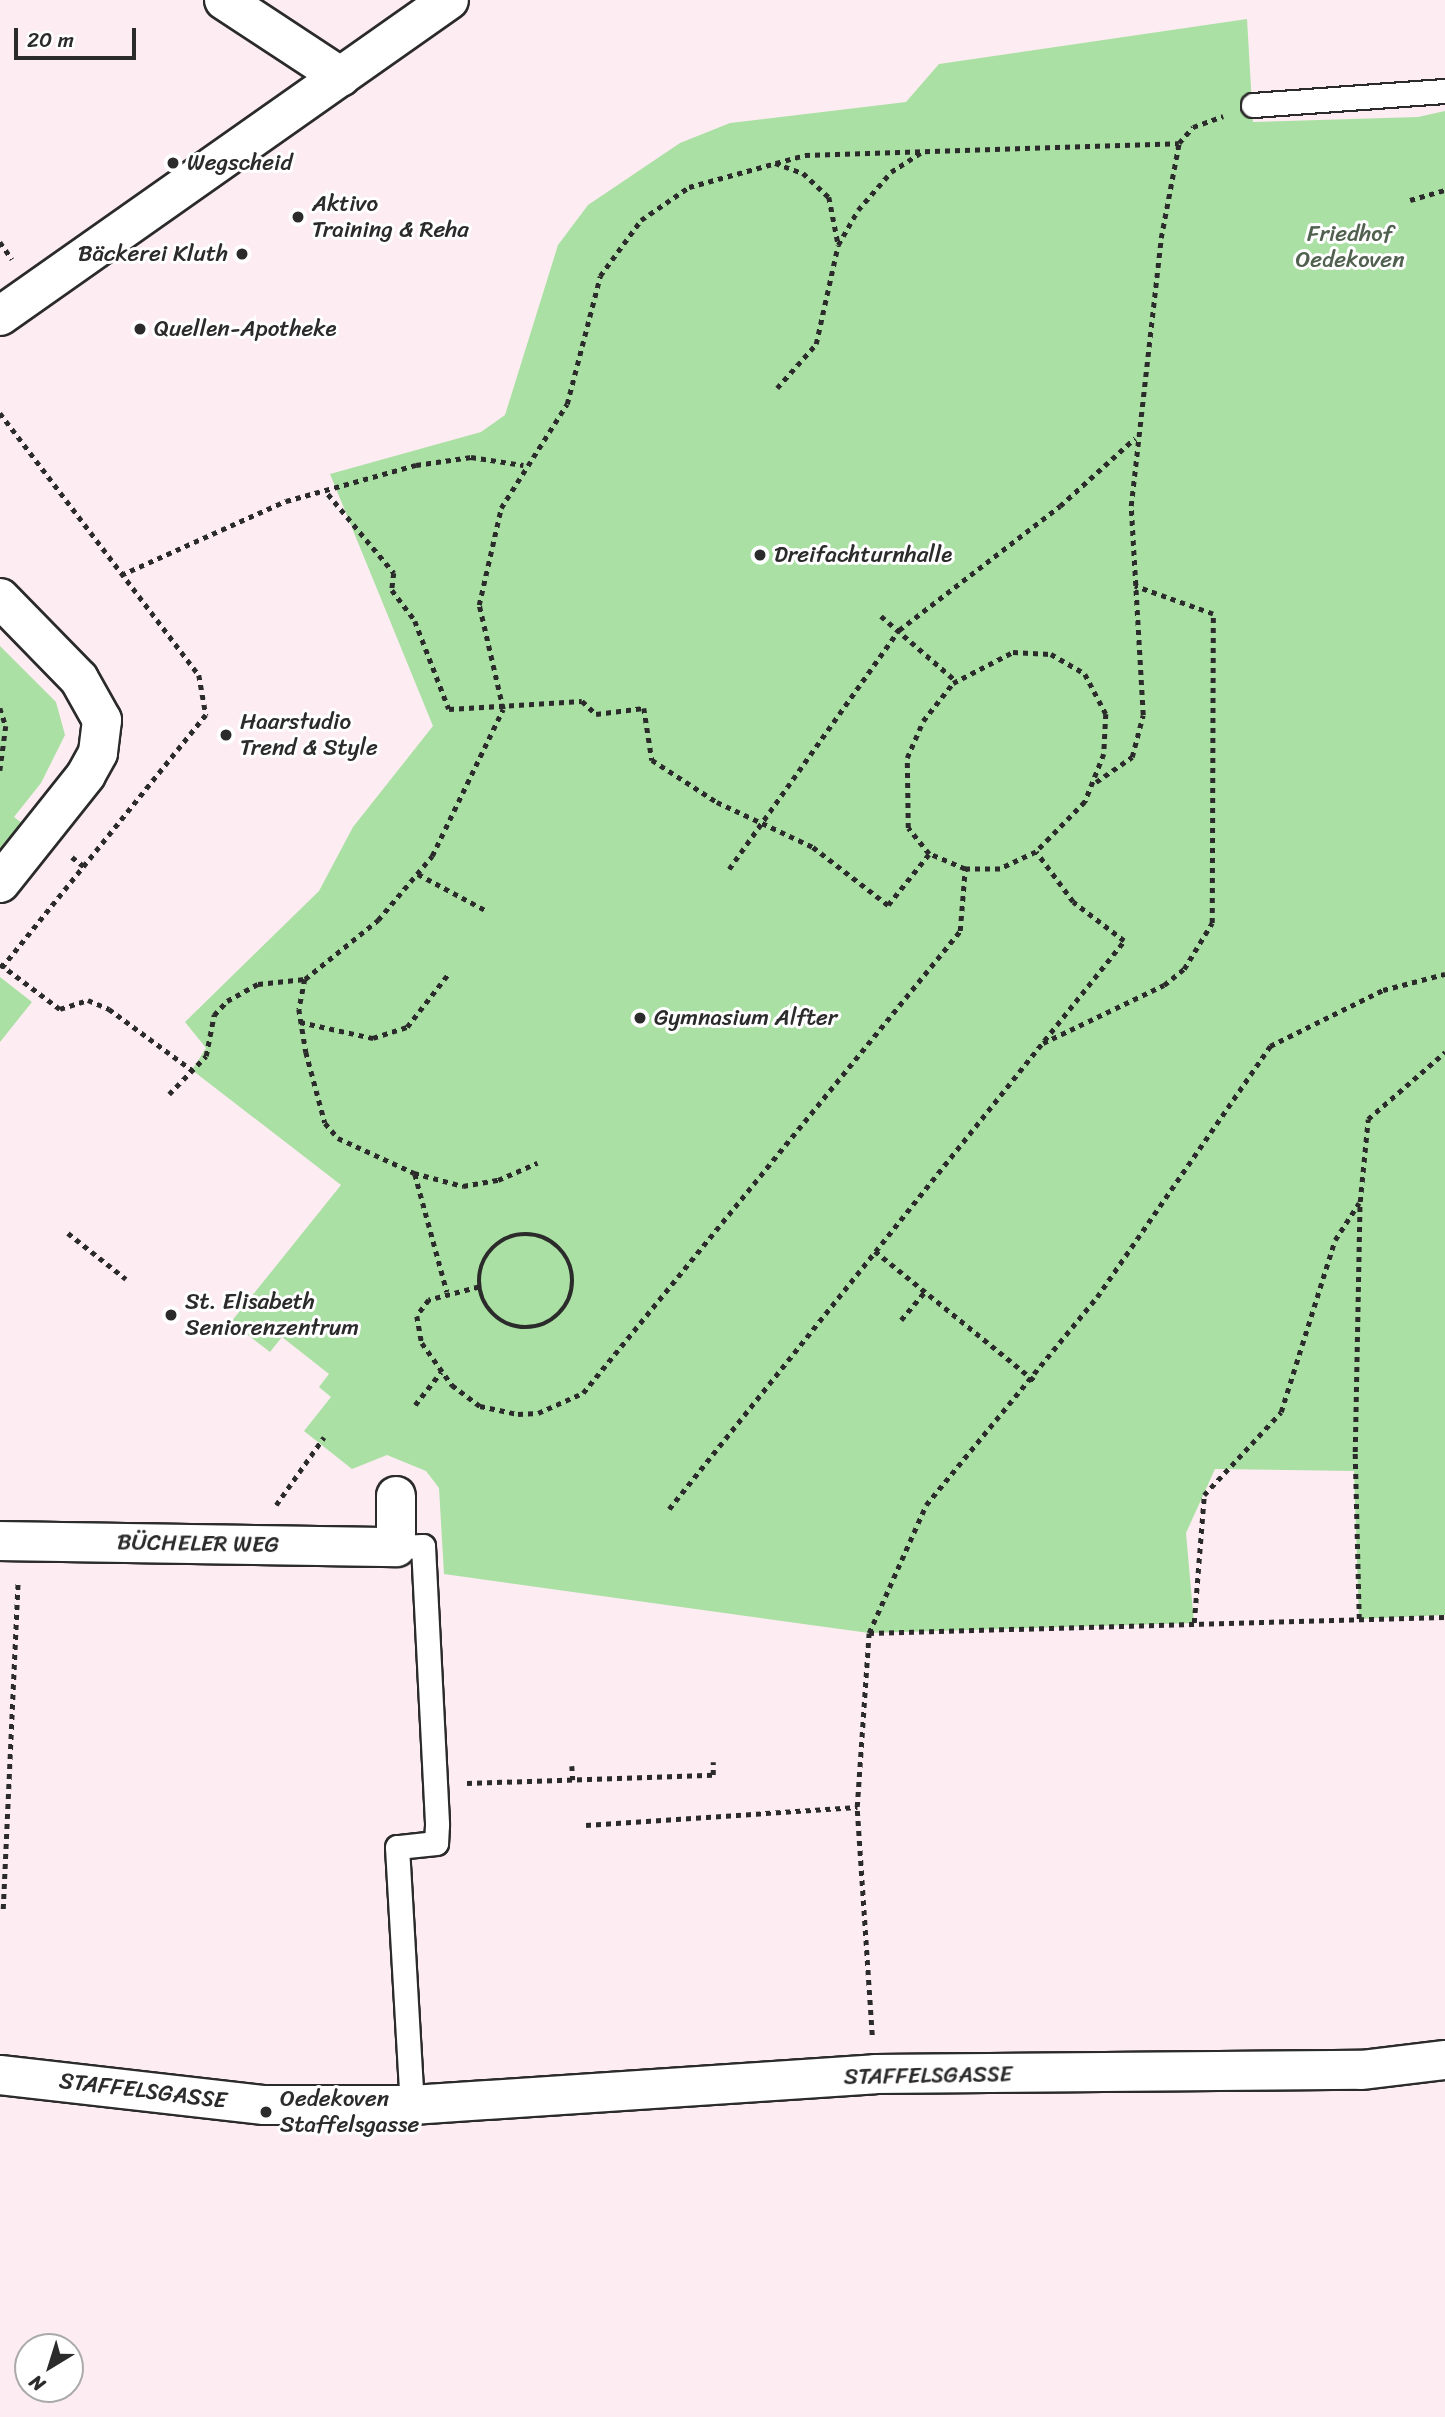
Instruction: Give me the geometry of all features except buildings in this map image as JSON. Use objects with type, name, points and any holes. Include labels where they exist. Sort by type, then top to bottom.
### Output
[{"type":"street","points":[[223,0],[341,77]]},
{"type":"street","points":[[0,316],[449,0]]},
{"type":"street","points":[[0,598],[79,679],[102,720],[98,753],[86,775],[0,883]]},
{"type":"street","points":[[396,1496],[396,1547]]},
{"type":"street","name":"BÜCHELER WEG","points":[[10,1541],[396,1547]]},
{"type":"street","name":"STAFFELSGASSE","points":[[0,2075],[264,2105],[412,2105],[874,2074],[1348,2070],[1445,2060]]},
{"type":"lane","points":[[1253,105],[1445,91]]},
{"type":"lane","name":"BÜCHELER WEG","points":[[396,1547],[423,1546],[435,1784],[436,1843],[397,1847],[412,2105]]},
{"type":"path","points":[[1096,782],[1107,714],[1085,674],[1051,654],[1013,652],[956,681],[923,721],[903,775],[908,828],[929,854],[965,869],[1000,869],[1036,852],[1073,817],[1096,782],[1132,757],[1143,715],[1135,586],[1135,438],[1179,144],[1204,121],[1253,105]]},
{"type":"path","points":[[169,1094],[206,1056],[214,1015],[228,1001],[258,984],[305,979],[345,950],[418,874],[503,709],[479,605],[501,508],[523,465],[568,404],[593,296],[623,240],[669,198],[770,162],[846,150],[1179,144]]},
{"type":"path","points":[[838,245],[891,172],[929,148]]},
{"type":"path","points":[[770,162],[803,173],[829,197],[838,221],[838,245],[816,344],[777,388]]},
{"type":"path","points":[[1410,200],[1445,190]]},
{"type":"path","points":[[0,256],[7,251]]},
{"type":"path","points":[[0,413],[121,575],[286,501],[328,494],[440,460],[483,457],[523,465]]},
{"type":"path","points":[[729,869],[899,630],[1060,506],[1135,438]]},
{"type":"path","points":[[328,494],[394,572],[392,590],[415,621],[449,709],[503,709],[582,701],[596,714],[644,708],[652,760],[717,802],[765,822],[813,848],[888,905],[929,854]]},
{"type":"path","points":[[1039,1045],[1164,985],[1184,969],[1212,923],[1213,614],[1135,586]]},
{"type":"path","points":[[881,616],[956,681]]},
{"type":"path","points":[[0,708],[6,726],[0,771]]},
{"type":"path","points":[[669,1509],[1124,941],[1073,902],[1036,852]]},
{"type":"path","points":[[479,1287],[447,1292],[429,1300],[418,1316],[422,1343],[441,1372],[464,1397],[501,1412],[538,1413],[583,1393],[960,931],[965,869]]},
{"type":"path","points":[[418,874],[487,911]]},
{"type":"path","points":[[1,967],[60,1009],[88,1000],[109,1009],[192,1070]]},
{"type":"path","points":[[300,1021],[373,1038],[407,1027],[449,974]]},
{"type":"path","points":[[874,2074],[857,1807],[869,1633],[926,1504],[1033,1379],[1097,1297],[1270,1046],[1383,989],[1445,974]]},
{"type":"path","points":[[305,979],[300,1021],[324,1122],[338,1138],[414,1173],[463,1186],[498,1180],[537,1163]]},
{"type":"path","points":[[1359,1619],[1360,1202],[1368,1119],[1445,1052]]},
{"type":"path","points":[[414,1173],[447,1292]]},
{"type":"path","points":[[1194,1623],[1204,1495],[1281,1412],[1335,1240],[1360,1202]]},
{"type":"path","points":[[68,1233],[126,1279]]},
{"type":"path","points":[[520,1234],[549,1239],[569,1260],[573,1276],[565,1307],[540,1326],[508,1325],[489,1309],[479,1287],[493,1247],[520,1234]]},
{"type":"path","points":[[875,1251],[1033,1379]]},
{"type":"path","points":[[901,1320],[925,1291]]},
{"type":"path","points":[[415,1405],[441,1372]]},
{"type":"path","points":[[262,1545],[268,1515],[324,1437]]},
{"type":"path","points":[[3,1909],[10,1541]]},
{"type":"path","points":[[869,1633],[1445,1617]]},
{"type":"path","points":[[435,1784],[713,1775],[713,1762]]},
{"type":"path","points":[[572,1766],[573,1780]]},
{"type":"path","points":[[586,1825],[857,1807]]},
{"type":"green space","name":"Friedhof Oedekoven","points":[[1247,19],[1253,122],[1418,117],[1445,111],[1445,1615],[1359,1619],[1354,1471],[1215,1469],[1186,1533],[1194,1623],[869,1633],[444,1574],[439,1488],[426,1471],[387,1455],[352,1469],[304,1431],[331,1397],[319,1387],[329,1374],[282,1337],[270,1352],[231,1322],[341,1185],[192,1070],[206,1048],[185,1022],[319,891],[353,827],[433,726],[330,474],[481,432],[505,415],[558,245],[588,205],[680,143],[730,123],[906,102],[939,64]]},
{"type":"green space","points":[[0,646],[56,702],[65,735],[41,783],[14,817],[23,824],[0,853]]},
{"type":"green space","points":[[0,977],[32,1002],[0,1042]]},
{"type":"place","name":"Wegscheid","points":[[173,163]]},
{"type":"place","name":"Aktivo Training & Reha","points":[[298,217]]},
{"type":"place","name":"Bäckerei Kluth","points":[[242,254]]},
{"type":"place","name":"Quellen-Apotheke","points":[[140,329]]},
{"type":"place","name":"Dreifachturnhalle","points":[[760,555]]},
{"type":"place","name":"Haarstudio Trend & Style","points":[[226,735]]},
{"type":"place","name":"Gymnasium Alfter","points":[[640,1018]]},
{"type":"place","name":"St. Elisabeth Seniorenzentrum","points":[[171,1315]]},
{"type":"place","name":"Oedekoven Staffelsgasse","points":[[266,2112]]}]
